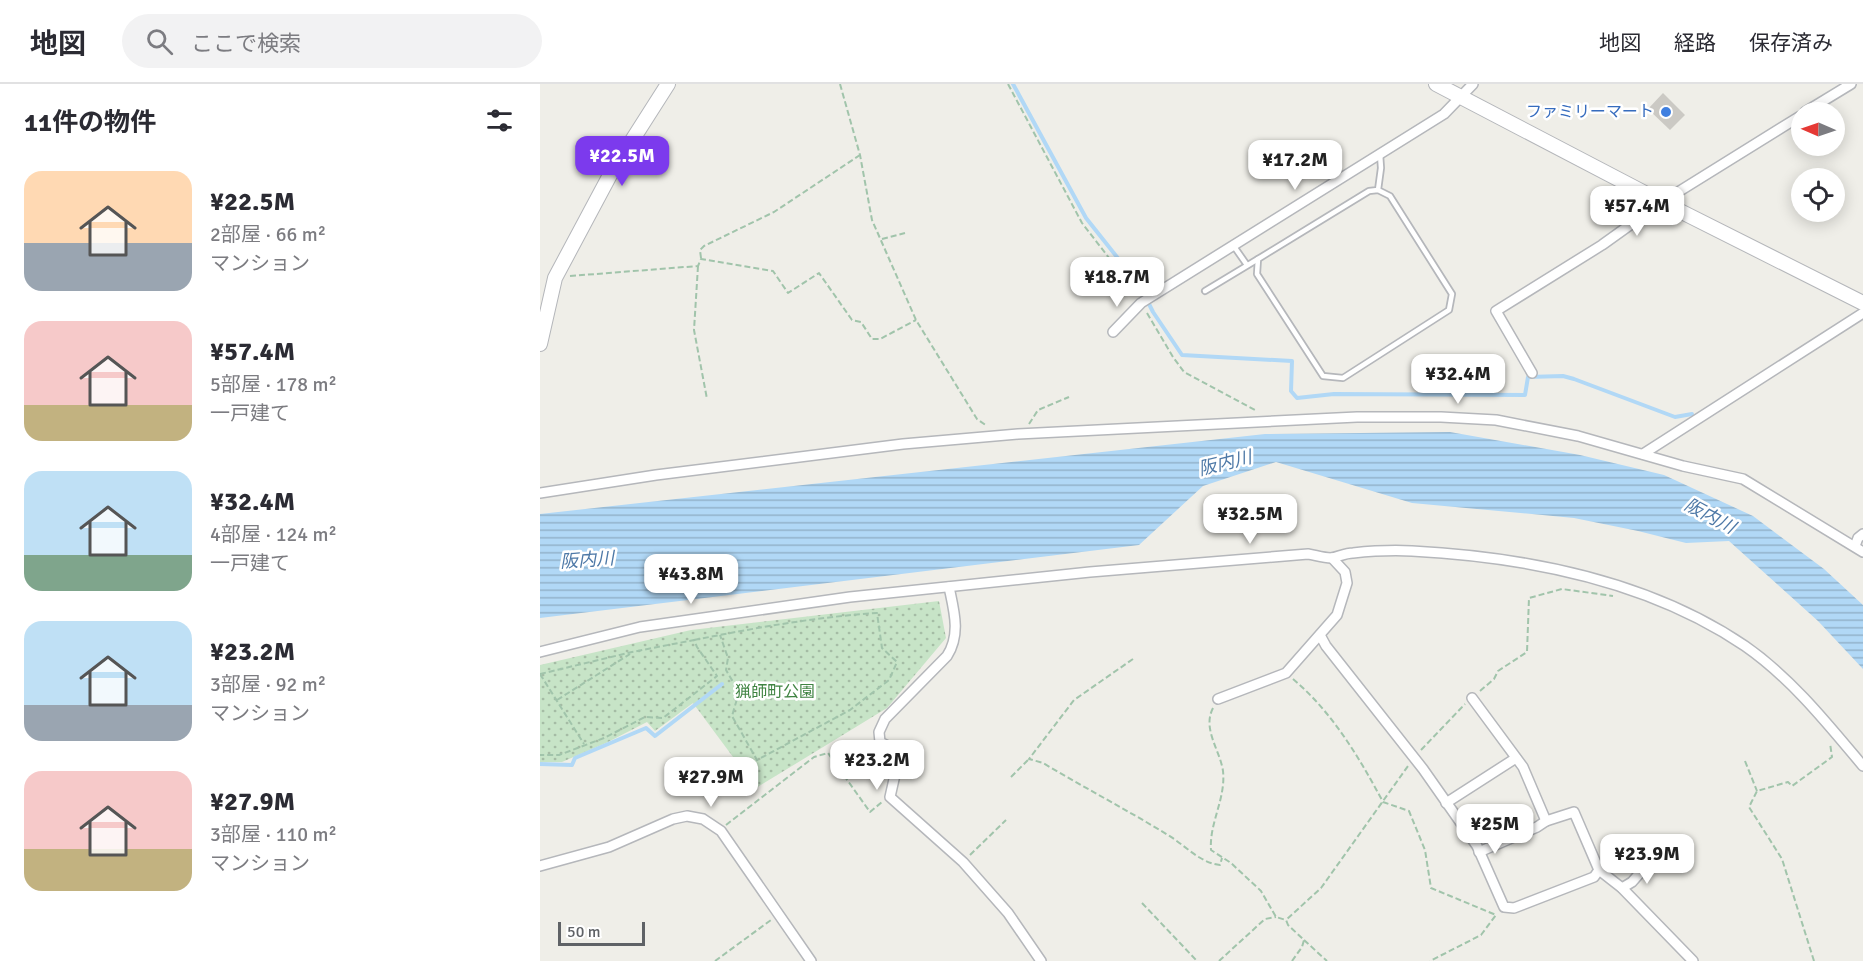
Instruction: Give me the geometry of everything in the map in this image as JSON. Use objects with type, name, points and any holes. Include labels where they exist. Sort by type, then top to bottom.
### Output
[{"type":"street","points":[[540,344],[555,278],[610,175],[668,84]]},
{"type":"street","points":[[1436,84],[1662,202],[1863,303]]},
{"type":"street","points":[[1113,332],[1141,303],[1444,114],[1473,84]]},
{"type":"street","points":[[1822,102],[1851,84]]},
{"type":"street","points":[[1532,373],[1496,311],[1602,245],[1662,202],[1791,121]]},
{"type":"street","points":[[1642,454],[1863,313]]},
{"type":"street","points":[[540,493],[656,475],[892,446],[1018,434],[1357,417],[1441,417],[1496,420],[1578,436],[1683,466],[1743,479],[1859,549]]},
{"type":"street","points":[[1859,549],[1858,538],[1863,534]]},
{"type":"street","points":[[540,652],[640,627],[850,597],[1090,572],[1308,554],[1332,558],[1350,553],[1410,551],[1519,561],[1578,573],[1644,595],[1688,614],[1745,646],[1790,683],[1863,766]]},
{"type":"street","points":[[1218,699],[1286,673],[1337,615],[1347,583],[1345,572],[1332,558]]},
{"type":"street","points":[[949,587],[956,630],[954,645],[947,656],[885,719],[879,732],[880,742],[900,757],[890,797],[963,862],[1008,913],[1041,961]]},
{"type":"street","points":[[1320,635],[1326,646],[1415,758],[1446,803],[1479,852],[1504,907],[1514,908],[1594,877],[1599,870]]},
{"type":"street","points":[[1472,698],[1523,767],[1546,821]]},
{"type":"street","points":[[1446,803],[1516,758]]},
{"type":"street","points":[[1479,852],[1546,821],[1574,812],[1599,870],[1622,888],[1693,961]]},
{"type":"street","points":[[540,866],[609,847],[673,819],[687,816],[703,819],[721,831],[811,961]]},
{"type":"street","points":[[1622,888],[1632,882],[1653,858]]},
{"type":"lane","points":[[1378,190],[1380,154]]},
{"type":"lane","points":[[1205,291],[1369,191],[1378,190],[1390,196],[1452,294],[1449,310],[1343,378],[1323,376],[1257,274],[1258,259]]},
{"type":"lane","points":[[1233,245],[1247,265]]},
{"type":"path","points":[[840,84],[860,155],[872,220],[916,320],[977,419],[989,427]]},
{"type":"path","points":[[1008,84],[1082,223],[1135,290],[1184,372],[1261,413],[1267,422]]},
{"type":"path","points":[[706,399],[694,330],[700,250],[774,212],[860,155]]},
{"type":"path","points":[[882,239],[905,233]]},
{"type":"path","points":[[700,259],[773,271],[788,293],[819,273],[852,320],[861,322],[872,339],[880,339],[916,320]]},
{"type":"path","points":[[555,278],[698,266]]},
{"type":"path","points":[[1018,434],[1038,410],[1069,397]]},
{"type":"path","points":[[1286,920],[1321,888],[1415,758],[1460,709],[1494,679],[1498,671],[1527,652],[1529,598],[1562,589],[1616,596]]},
{"type":"path","points":[[584,744],[540,674],[632,652],[720,635],[835,616],[877,613],[882,648],[897,662],[889,680],[850,710],[757,760],[732,716],[739,692],[726,670],[728,658],[720,635]]},
{"type":"path","points":[[540,755],[559,755],[604,738],[645,717],[663,718],[717,676],[694,640]]},
{"type":"path","points":[[557,700],[632,652]]},
{"type":"path","points":[[1011,777],[1029,759],[1074,700],[1133,658]]},
{"type":"path","points":[[1286,673],[1310,693],[1335,725],[1383,802],[1409,811],[1425,850],[1431,888],[1496,915],[1481,935],[1430,961]]},
{"type":"path","points":[[1218,699],[1209,716],[1214,745],[1222,770],[1222,797],[1210,838],[1212,850],[1231,863],[1261,891],[1276,916]]},
{"type":"path","points":[[1814,961],[1782,859],[1749,807],[1757,791],[1788,782],[1792,786],[1832,757],[1828,725]]},
{"type":"path","points":[[721,831],[814,757],[828,753],[870,812],[890,797]]},
{"type":"path","points":[[1029,759],[1043,763],[1172,837],[1207,864],[1220,865],[1222,858]]},
{"type":"path","points":[[1745,761],[1757,791]]},
{"type":"path","points":[[963,862],[1006,820]]},
{"type":"path","points":[[1142,903],[1197,961]]},
{"type":"path","points":[[715,961],[779,916]]},
{"type":"path","points":[[1219,961],[1264,919],[1276,916],[1286,920],[1288,925],[1327,961]]},
{"type":"path","points":[[1292,961],[1304,940]]},
{"type":"green space","name":"猟師町公園","points":[[939,601],[946,638],[887,708],[756,788],[693,703],[655,731],[647,722],[562,762],[540,762],[540,665],[691,630]]},
{"type":"water","name":"阪内川","points":[[1450,432],[1580,455],[1664,475],[1753,516],[1824,569],[1863,605],[1863,669],[1818,621],[1729,541],[1686,543],[1574,518],[1412,503],[1276,462],[1203,486],[1139,545],[540,618],[540,514],[1265,434]]},
{"type":"building","name":"ファミリーマート","points":[[1663,93],[1685,115],[1670,130],[1648,109]]},
{"type":"waterway","points":[[1013,84],[1086,218],[1140,286],[1153,312],[1182,355],[1292,361],[1291,391],[1297,398],[1334,394],[1525,395],[1528,377],[1563,376],[1675,417],[1692,414]]},
{"type":"waterway","points":[[540,764],[572,765],[575,758],[646,728],[655,736],[722,684]]},
{"type":"place","name":"ファミリーマート","points":[[1666,112]]}]
